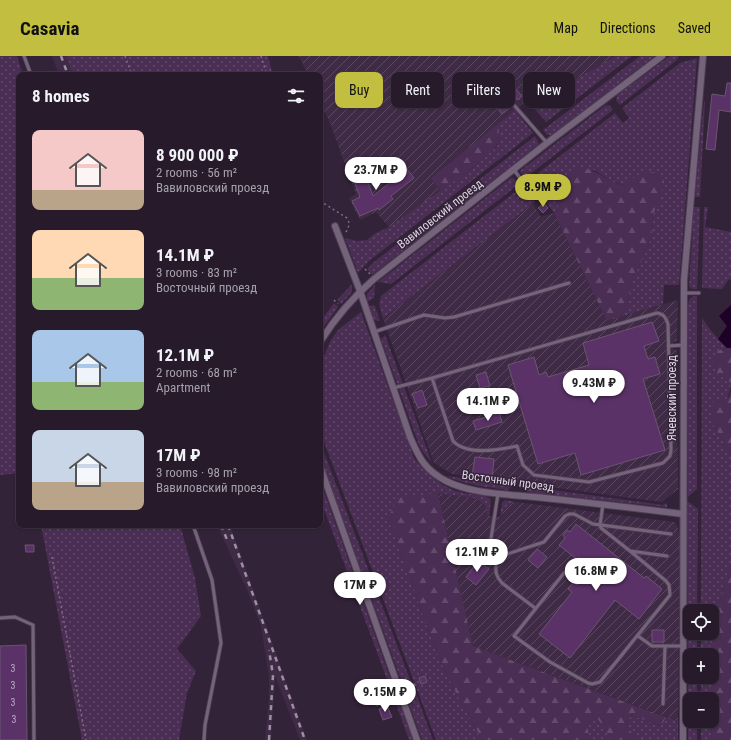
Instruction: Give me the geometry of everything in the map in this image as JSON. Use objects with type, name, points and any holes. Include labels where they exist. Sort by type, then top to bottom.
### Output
[{"type":"street","name":"Вавиловский проезд","points":[[323,337],[330,325],[360,291],[547,143],[662,56]]},
{"type":"street","name":"Ячевский проезд","points":[[683,740],[684,293],[703,56]]},
{"type":"street","name":"Восточный проезд","points":[[335,226],[360,291],[412,442],[425,466],[445,480],[461,488],[684,514]]},
{"type":"street","points":[[323,474],[416,740]]},
{"type":"lane","points":[[24,56],[30,72]]},
{"type":"lane","points":[[515,106],[547,143]]},
{"type":"lane","points":[[514,170],[523,182]]},
{"type":"lane","points":[[374,332],[424,315],[445,318],[569,283]]},
{"type":"lane","points":[[684,293],[699,293]]},
{"type":"lane","points":[[393,388],[657,312],[662,314],[666,319],[668,346],[670,456],[663,463],[589,482],[534,475],[523,465],[517,446],[489,451],[460,447],[456,444],[450,437],[432,378]]},
{"type":"lane","points":[[668,346],[683,345]]},
{"type":"lane","points":[[498,493],[490,545],[491,552],[495,558],[495,571],[502,583],[535,608]]},
{"type":"lane","points":[[564,573],[514,636],[550,662],[588,683],[592,684],[600,682],[668,599],[670,591],[666,581],[601,528],[602,504]]},
{"type":"lane","points":[[495,558],[544,542],[565,516],[569,514],[574,514],[588,522],[671,534]]},
{"type":"lane","points":[[194,528],[212,580],[221,643],[205,725],[204,740]]},
{"type":"lane","points":[[630,551],[667,556]]},
{"type":"lane","points":[[0,618],[15,617],[33,625],[34,740]]},
{"type":"lane","points":[[638,636],[652,646],[683,646]]},
{"type":"lane","points":[[663,704],[665,646]]},
{"type":"lane","points":[[377,704],[414,685]]},
{"type":"path","points":[[125,56],[131,72]]},
{"type":"path","points":[[261,56],[266,72]]},
{"type":"path","points":[[323,203],[347,218],[349,222],[348,228],[341,241]]},
{"type":"path","points":[[365,269],[371,276]]},
{"type":"path","points":[[334,300],[340,305]]},
{"type":"path","points":[[52,557],[86,740]]},
{"type":"shaded area","points":[[52,56],[66,56],[72,72],[58,72]]},
{"type":"shaded area","points":[[299,56],[616,56],[575,80],[575,72],[523,72],[523,103],[431,178],[441,191],[389,227],[376,212],[360,220],[349,198],[356,194],[330,123],[323,108],[323,72],[307,72]]},
{"type":"shaded area","points":[[533,204],[541,217],[554,213],[607,321],[678,300],[677,341],[673,342],[673,350],[677,350],[678,489],[662,502],[452,474],[434,463],[383,318]]},
{"type":"shaded area","points":[[731,305],[731,348],[727,348],[718,339],[727,326],[719,316]]},
{"type":"shaded area","points":[[438,493],[475,498],[481,501],[487,510],[487,515],[490,516],[501,517],[505,507],[510,503],[516,502],[674,522],[677,525],[680,537],[678,721],[473,646]]},
{"type":"shaded area","points":[[218,528],[231,528],[307,740],[300,740],[275,676],[271,740],[265,740],[269,698],[269,676],[261,626],[248,592]]},
{"type":"green space","points":[[0,56],[17,56],[22,72],[16,72],[16,473],[0,475]]},
{"type":"green space","points":[[66,56],[268,56],[272,72],[72,72]]},
{"type":"green space","points":[[616,56],[632,56],[575,100],[575,80]]},
{"type":"green space","points":[[640,56],[655,56],[551,135],[547,135],[543,130],[572,108],[575,108],[575,106]]},
{"type":"green space","points":[[670,56],[679,56],[677,60],[620,105],[616,100],[617,95]]},
{"type":"green space","points":[[697,58],[679,285],[664,285],[663,304],[607,321],[623,313],[627,306],[632,281],[650,241],[653,229],[652,217],[661,196],[636,177],[624,185],[612,182],[594,170],[567,176],[565,195],[554,213],[542,195],[539,197],[528,181],[615,113],[623,123],[629,118],[622,108],[680,63]]},
{"type":"green space","points":[[704,101],[700,197],[695,197]]},
{"type":"green space","points":[[606,105],[610,106],[613,110],[525,178],[520,172],[521,170]]},
{"type":"green space","points":[[534,108],[564,108],[546,122]]},
{"type":"green space","points":[[515,110],[533,133],[369,261],[358,273],[345,238],[357,241],[367,240],[374,234],[389,227],[474,167],[497,146],[500,138],[495,126]]},
{"type":"green space","points":[[495,126],[500,137],[498,143],[475,166],[441,191],[431,178]]},
{"type":"green space","points":[[535,136],[539,144],[372,275],[367,269],[374,262]]},
{"type":"green space","points":[[576,167],[590,169],[611,181],[623,185],[638,176],[653,172],[663,177],[664,183],[661,196],[652,217],[653,229],[650,241],[632,281],[627,306],[623,313],[607,321],[554,213],[564,196],[568,174]]},
{"type":"green space","points":[[511,178],[515,179],[519,184],[391,284],[378,282]]},
{"type":"green space","points":[[523,186],[535,202],[383,318],[379,304],[381,296]]},
{"type":"green space","points":[[694,207],[700,207],[697,289],[693,289],[689,286]]},
{"type":"green space","points":[[704,207],[708,207],[705,227],[731,232],[731,280],[729,279],[722,289],[702,288]]},
{"type":"green space","points":[[352,284],[352,292],[341,304],[337,300]]},
{"type":"green space","points":[[375,285],[374,298],[367,302],[367,294]]},
{"type":"green space","points":[[693,296],[697,296],[697,489],[688,497],[688,305],[689,300]]},
{"type":"green space","points":[[334,303],[338,307],[323,328],[323,318]]},
{"type":"green space","points":[[373,305],[375,306],[380,321],[373,319],[371,315],[368,307]]},
{"type":"green space","points":[[361,312],[414,458],[424,470],[449,488],[464,493],[486,496],[491,500],[489,516],[487,515],[484,505],[475,498],[438,493],[388,519],[446,674],[482,740],[436,740],[323,439],[323,358],[331,340],[338,330]]},
{"type":"green space","points":[[702,318],[712,332],[727,348],[717,351],[718,374],[731,383],[731,388],[727,398],[711,420],[731,456],[731,567],[719,604],[701,604]]},
{"type":"green space","points":[[385,335],[432,463],[419,445],[381,339]]},
{"type":"green space","points":[[731,348],[731,383],[718,374],[712,362],[717,351]]},
{"type":"green space","points":[[731,392],[731,456],[711,420],[712,402],[728,398]]},
{"type":"green space","points":[[323,450],[411,682],[406,684],[402,683],[323,464]]},
{"type":"green space","points":[[446,476],[513,485],[508,490],[484,487],[469,484]]},
{"type":"green space","points":[[523,486],[663,505],[666,503],[667,507],[527,492]]},
{"type":"green space","points":[[323,488],[395,692],[392,693],[323,506]]},
{"type":"green space","points":[[438,493],[473,646],[666,717],[661,726],[631,715],[626,724],[633,735],[644,740],[611,740],[598,719],[587,725],[590,740],[482,740],[446,674],[388,519],[397,498]]},
{"type":"green space","points":[[505,500],[516,502],[506,507],[500,517],[502,503]]},
{"type":"green space","points":[[687,501],[698,509],[697,604],[687,604]]},
{"type":"green space","points":[[42,528],[181,528],[195,578],[201,616],[177,649],[196,671],[187,693],[179,740],[82,740]]},
{"type":"green space","points":[[731,567],[731,740],[711,740],[711,728],[719,728],[719,692],[711,692],[711,684],[719,684],[719,648],[711,648],[710,640],[719,640],[719,604]]},
{"type":"green space","points":[[688,640],[697,640],[697,648],[688,648]]},
{"type":"green space","points":[[701,640],[710,640],[711,648],[701,648]]},
{"type":"green space","points":[[688,684],[697,684],[697,692],[688,692]]},
{"type":"green space","points":[[701,684],[711,684],[711,692],[701,692]]},
{"type":"green space","points":[[414,688],[433,740],[422,740],[406,695],[408,691]]},
{"type":"green space","points":[[399,699],[413,740],[409,740],[395,701]]},
{"type":"green space","points":[[631,715],[660,726],[666,717],[678,721],[678,740],[644,740],[633,735],[626,724]]},
{"type":"green space","points":[[598,718],[611,740],[590,740],[587,725]]},
{"type":"green space","points":[[688,728],[697,728],[697,740],[688,740]]},
{"type":"green space","points":[[701,728],[711,728],[711,740],[701,740]]},
{"type":"building","points":[[727,83],[731,83],[731,112],[719,110],[715,150],[706,149],[712,94],[725,96]]},
{"type":"building","points":[[515,88],[522,96],[518,100],[515,97]]},
{"type":"building","points":[[499,108],[510,108],[502,114],[498,109]]},
{"type":"building","points":[[361,165],[373,196],[407,169],[414,178],[391,196],[393,199],[379,210],[378,208],[360,216],[352,201],[360,197],[350,169]]},
{"type":"building","points":[[544,203],[548,208],[543,213],[538,208]]},
{"type":"building","points":[[652,322],[659,341],[644,346],[648,359],[655,357],[660,374],[643,379],[665,450],[581,475],[575,453],[538,464],[508,365],[534,357],[539,375],[546,372],[548,377],[589,365],[583,343]]},
{"type":"building","points":[[486,372],[490,386],[480,388],[476,375]]},
{"type":"building","points":[[422,390],[427,405],[418,408],[412,394]]},
{"type":"building","points":[[499,413],[502,422],[476,430],[473,421]]},
{"type":"building","points":[[475,457],[494,459],[492,478],[472,476]]},
{"type":"building","points":[[576,524],[644,578],[646,576],[662,589],[639,619],[615,600],[570,658],[539,634],[572,592],[568,589],[574,582],[577,585],[589,569],[559,545],[565,538],[563,535],[567,530],[570,532]]},
{"type":"building","points":[[25,545],[34,545],[34,552],[26,552]]},
{"type":"building","points":[[537,549],[547,557],[538,568],[528,560]]},
{"type":"building","points":[[478,561],[489,569],[476,585],[466,577]]},
{"type":"building","points":[[652,630],[664,630],[664,642],[652,642]]},
{"type":"building","points":[[26,645],[27,740],[0,740],[0,646]]},
{"type":"building","points":[[425,676],[427,682],[421,684],[419,678]]},
{"type":"building","points":[[387,706],[392,717],[383,720],[379,709]]},
{"type":"railway","points":[[61,56],[67,72]]},
{"type":"railway","points":[[222,528],[228,542]]},
{"type":"railway","points":[[229,528],[305,740]]},
{"type":"railway","points":[[269,650],[273,675],[269,740]]}]
